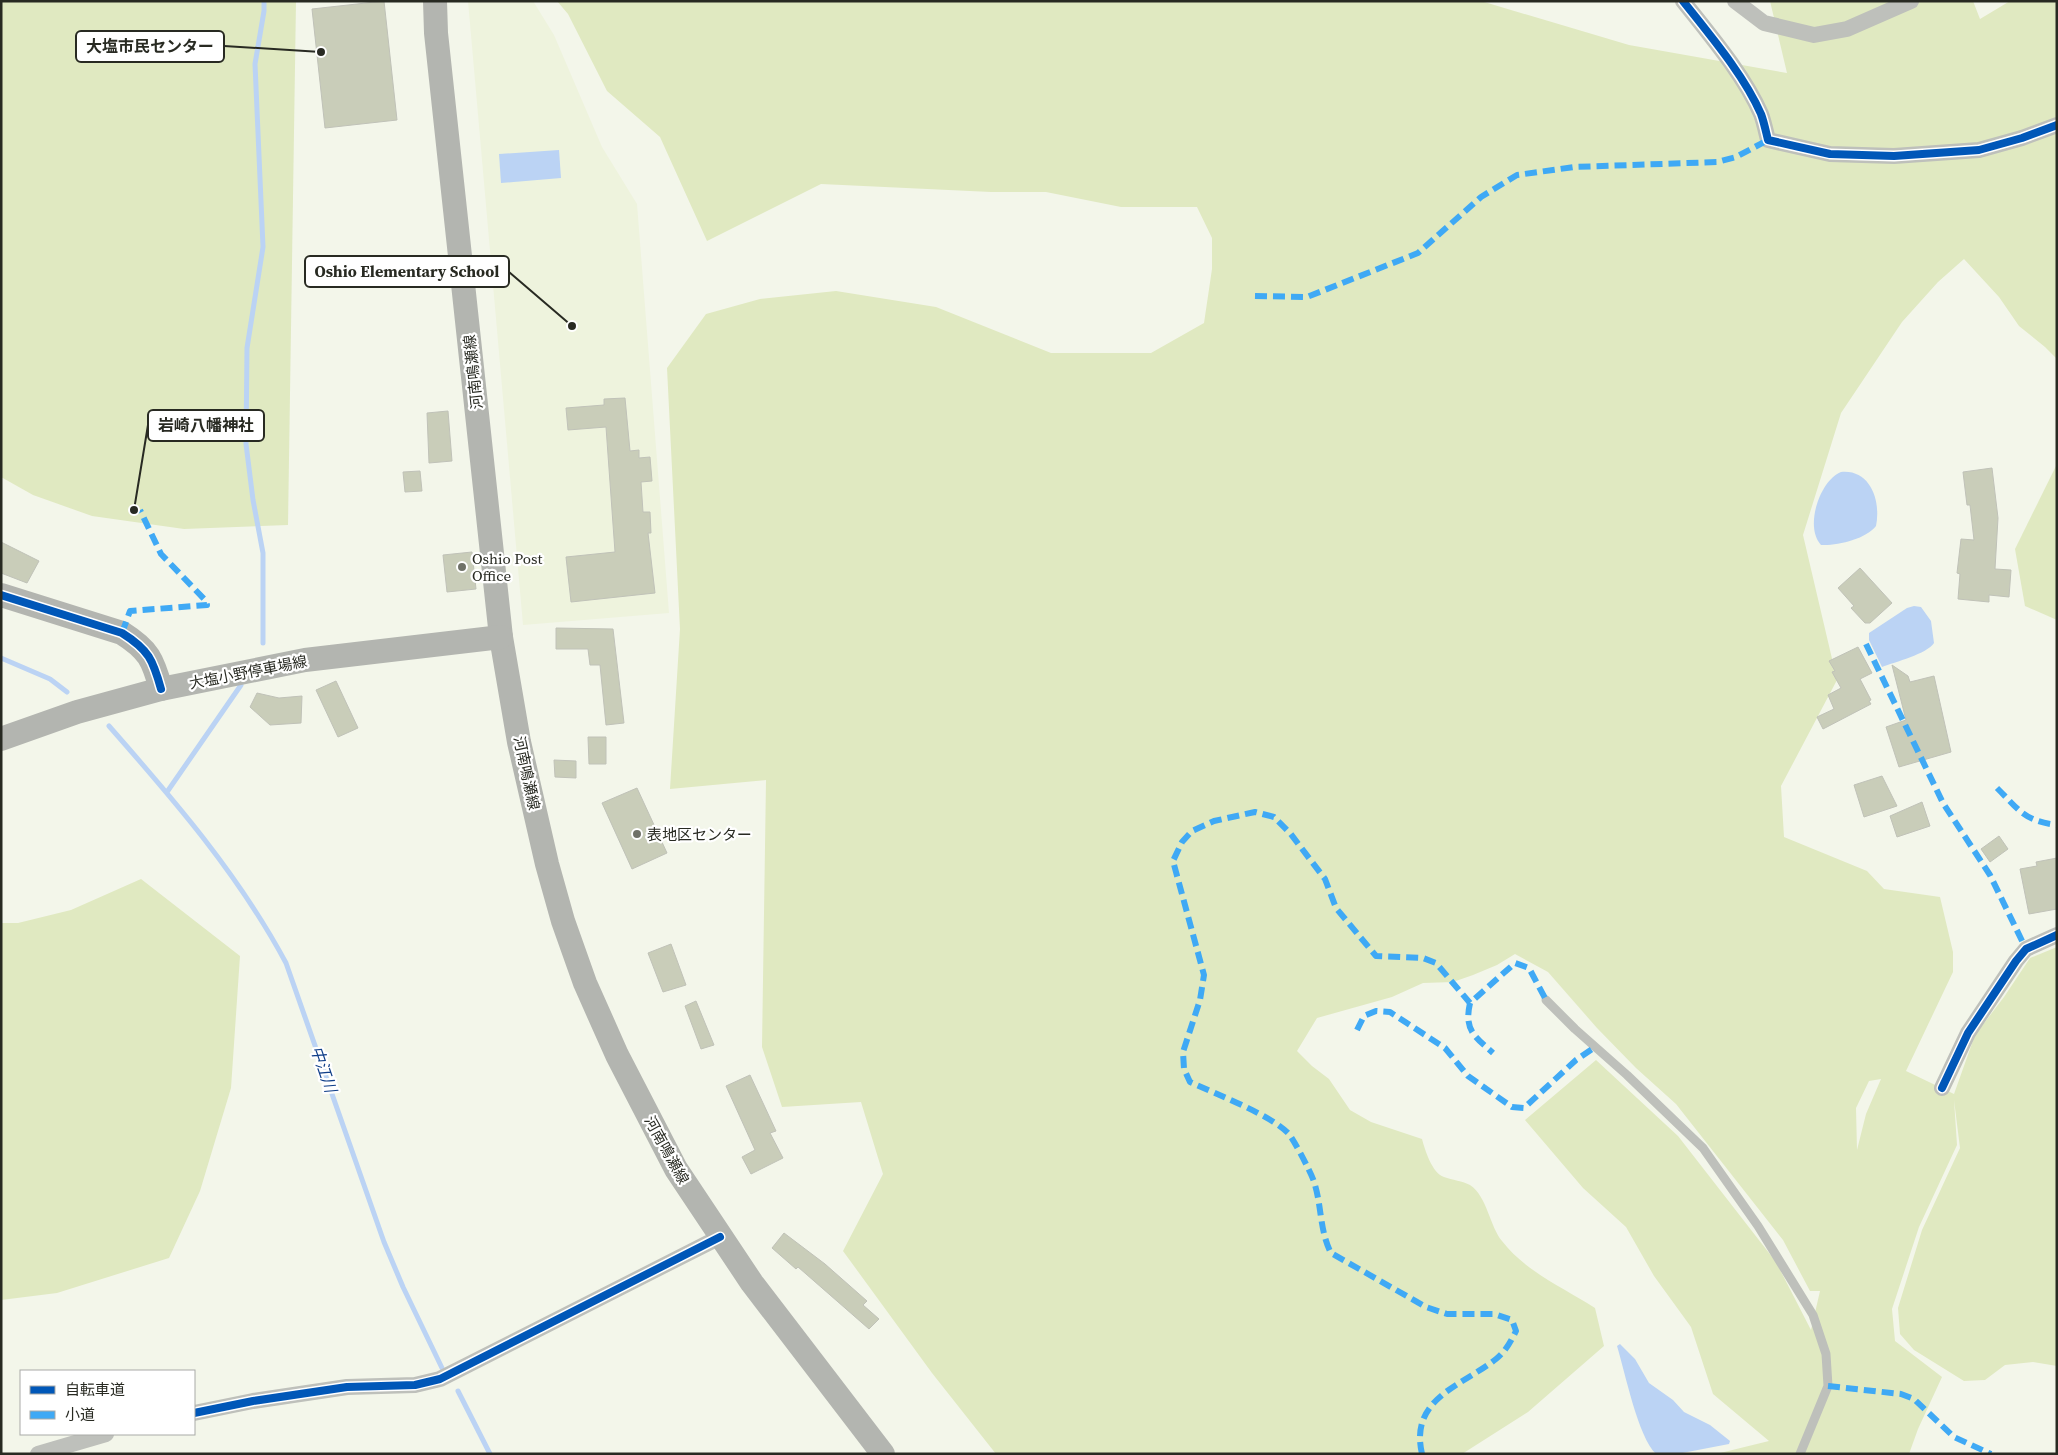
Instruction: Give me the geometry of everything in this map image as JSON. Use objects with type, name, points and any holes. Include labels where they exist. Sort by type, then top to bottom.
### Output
[{"type":"main road","name":"河南鳴瀬線","points":[[435,1],[437,43],[501,637],[520,742],[547,864],[563,921],[585,983],[617,1056],[676,1169],[752,1283],[882,1454]]},
{"type":"main road","points":[[1,594],[122,633],[137,642],[152,660],[162,689]]},
{"type":"main road","name":"大塩小野停車場線","points":[[1,739],[77,712],[162,689],[305,660],[501,637]]},
{"type":"street","points":[[1683,1],[1708,32],[1750,93],[1762,115],[1768,140],[1830,154],[1894,156],[1979,150],[2022,138],[2057,125]]},
{"type":"street","points":[[1734,1],[1764,23],[1814,35],[1847,29],[1911,1]]},
{"type":"street","points":[[1942,1088],[1968,1034],[2016,961],[2026,949],[2057,934]]},
{"type":"street","points":[[195,1413],[252,1401],[347,1387],[415,1385],[440,1379],[720,1237]]},
{"type":"street","points":[[38,1454],[103,1435]]},
{"type":"lane","points":[[1546,1000],[1575,1030],[1627,1076],[1702,1148],[1758,1226],[1813,1315],[1826,1354],[1828,1386],[1803,1451],[1800,1454]]},
{"type":"shaded area","points":[[468,1],[533,1],[554,35],[602,147],[637,204],[669,613],[523,625]]},
{"type":"green space","points":[[1,1],[296,1],[288,525],[184,529],[92,516],[33,495],[1,477]]},
{"type":"green space","points":[[557,1],[1481,1],[1629,45],[1787,73],[1770,1],[1973,1],[1980,19],[2010,1],[2057,1],[2057,359],[2019,326],[1999,297],[1964,259],[1938,282],[1902,322],[1841,413],[1803,535],[1837,680],[1781,786],[1784,837],[1867,871],[1884,889],[1940,897],[1953,952],[1953,972],[1906,1071],[1954,1094],[1975,1035],[2004,997],[2030,958],[2057,947],[2057,1366],[2033,1362],[2005,1365],[1985,1380],[1964,1381],[1914,1350],[1900,1334],[1898,1308],[1922,1230],[1960,1148],[1954,1100],[1957,1145],[1919,1227],[1892,1309],[1895,1341],[1942,1377],[1918,1429],[1909,1454],[1716,1454],[1769,1441],[1713,1394],[1691,1327],[1654,1276],[1626,1227],[1583,1188],[1525,1120],[1596,1060],[1678,1136],[1776,1262],[1811,1330],[1820,1291],[1810,1291],[1783,1240],[1676,1104],[1636,1068],[1597,1028],[1548,972],[1515,954],[1497,965],[1453,982],[1423,983],[1392,997],[1317,1018],[1297,1051],[1329,1079],[1350,1110],[1371,1122],[1422,1139],[1430,1161],[1440,1175],[1470,1185],[1476,1190],[1498,1235],[1522,1262],[1546,1279],[1595,1308],[1604,1346],[1528,1412],[1462,1454],[996,1454],[932,1373],[843,1251],[883,1174],[861,1102],[782,1107],[762,1047],[766,780],[670,789],[680,629],[667,368],[706,314],[760,299],[836,291],[936,307],[1051,353],[1151,353],[1204,323],[1212,269],[1212,238],[1197,207],[1121,207],[1046,192],[991,192],[821,184],[707,241],[660,137],[607,91],[568,14]],"holes":[[[1881,1079],[1866,1114],[1857,1150],[1856,1108],[1869,1081]]]},
{"type":"green space","points":[[2057,464],[2057,620],[2025,606],[2015,549]]},
{"type":"green space","points":[[141,879],[240,956],[231,1088],[200,1191],[169,1258],[57,1293],[1,1300],[1,923],[18,923],[71,910]]},
{"type":"water","points":[[559,150],[561,178],[501,183],[499,154]]},
{"type":"water","points":[[1841,472],[1851,472],[1867,481],[1872,489],[1877,507],[1876,526],[1865,535],[1851,541],[1821,545],[1816,537],[1814,527],[1817,505],[1827,484]]},
{"type":"water","points":[[1921,607],[1931,621],[1934,643],[1925,651],[1882,667],[1869,640],[1869,633],[1907,608]]},
{"type":"water","points":[[1620,1344],[1635,1359],[1649,1383],[1673,1400],[1684,1412],[1710,1425],[1730,1441],[1729,1444],[1677,1454],[1656,1454],[1649,1446],[1638,1419],[1617,1346]]},
{"type":"building","points":[[384,1],[397,120],[325,128],[312,9]]},
{"type":"building","points":[[625,398],[630,451],[639,450],[639,458],[650,457],[652,481],[641,482],[643,512],[650,512],[651,533],[648,533],[655,593],[571,602],[566,557],[615,552],[606,427],[568,430],[566,408],[604,405],[604,399]]},
{"type":"building","points":[[448,411],[452,461],[429,463],[427,413]]},
{"type":"building","points":[[1992,468],[1998,518],[1995,569],[2011,570],[2009,597],[1989,595],[1989,602],[1958,599],[1960,574],[1957,573],[1961,539],[1974,540],[1970,505],[1967,505],[1963,472]]},
{"type":"building","points":[[420,471],[422,491],[405,492],[403,472]]},
{"type":"building","points":[[1,542],[39,561],[27,583],[1,573]]},
{"type":"building","points":[[472,552],[476,589],[447,592],[443,555]]},
{"type":"building","points":[[1860,568],[1892,603],[1870,623],[1865,623],[1851,608],[1854,606],[1838,588]]},
{"type":"building","points":[[556,628],[613,629],[624,723],[606,725],[600,665],[590,665],[588,649],[556,649]]},
{"type":"building","points":[[1858,647],[1872,673],[1860,679],[1871,700],[1869,701],[1871,704],[1823,729],[1817,717],[1834,709],[1828,695],[1841,688],[1832,672],[1835,671],[1829,661]]},
{"type":"building","points":[[1892,665],[1908,676],[1910,682],[1934,676],[1951,752],[1899,767],[1886,727],[1906,720]]},
{"type":"building","points":[[336,681],[358,728],[338,737],[316,690]]},
{"type":"building","points":[[257,693],[279,698],[302,696],[301,723],[270,725],[250,707]]},
{"type":"building","points":[[588,737],[606,737],[606,764],[589,764]]},
{"type":"building","points":[[554,760],[576,761],[576,778],[555,777]]},
{"type":"building","points":[[1882,776],[1897,806],[1864,817],[1854,785]]},
{"type":"building","points":[[637,788],[667,853],[632,869],[602,803]]},
{"type":"building","points":[[1922,802],[1930,826],[1897,837],[1890,816]]},
{"type":"building","points":[[1999,836],[2008,849],[1990,862],[1981,849]]},
{"type":"building","points":[[2057,858],[2057,909],[2029,914],[2020,869],[2037,866],[2036,862]]},
{"type":"building","points":[[671,944],[686,985],[663,992],[648,953]]},
{"type":"building","points":[[696,1001],[714,1045],[701,1049],[685,1006]]},
{"type":"building","points":[[750,1075],[776,1131],[770,1133],[783,1158],[751,1174],[742,1157],[755,1150],[726,1086]]},
{"type":"building","points":[[784,1233],[825,1264],[867,1301],[863,1305],[879,1319],[869,1329],[798,1267],[796,1269],[772,1248]]},
{"type":"waterway","points":[[263,643],[263,553],[253,500],[246,444],[247,348],[263,247],[255,64],[264,1]]},
{"type":"waterway","points":[[1,658],[50,679],[67,692]]},
{"type":"waterway","points":[[167,792],[241,685]]},
{"type":"waterway","name":"中江川","points":[[109,726],[204,839],[248,899],[286,963],[384,1242],[403,1287],[442,1368]]},
{"type":"waterway","name":"中江川","points":[[458,1391],[490,1454]]},
{"type":"marked path","points":[[1255,296],[1307,297],[1418,253],[1481,197],[1517,175],[1574,167],[1717,162],[1736,157],[1768,140]]},
{"type":"marked path","points":[[122,633],[130,611],[207,605],[206,601],[161,554],[140,510]]},
{"type":"marked path","points":[[1866,644],[1943,803],[1990,875],[2026,949]]},
{"type":"marked path","points":[[1997,788],[2029,817],[2037,821],[2057,825]]},
{"type":"marked path","points":[[1422,1454],[1420,1435],[1423,1419],[1431,1406],[1454,1386],[1483,1369],[1503,1353],[1516,1331],[1512,1320],[1494,1314],[1447,1314],[1426,1307],[1331,1253],[1324,1235],[1313,1179],[1289,1134],[1257,1112],[1190,1082],[1184,1069],[1183,1052],[1200,1000],[1204,975],[1173,861],[1182,842],[1192,831],[1214,821],[1255,812],[1274,817],[1290,833],[1325,879],[1336,908],[1376,956],[1423,958],[1436,963],[1470,1003],[1515,963],[1529,968],[1546,1000]]},
{"type":"marked path","points":[[1470,1003],[1468,1020],[1472,1032],[1493,1053]]},
{"type":"marked path","points":[[1357,1030],[1364,1016],[1376,1011],[1390,1012],[1445,1048],[1468,1076],[1512,1107],[1524,1108],[1576,1060],[1595,1047]]},
{"type":"marked path","points":[[1828,1386],[1901,1394],[1914,1399],[1954,1437],[1991,1454]]},
{"type":"cycle path","points":[[1683,1],[1725,55],[1754,99],[1761,114],[1768,140],[1830,154],[1894,156],[1979,150],[2022,138],[2057,125]]},
{"type":"cycle path","points":[[1,595],[122,633],[149,656],[161,689]]},
{"type":"cycle path","points":[[1942,1088],[1968,1033],[2016,961],[2026,949],[2057,935]]},
{"type":"cycle path","points":[[195,1413],[253,1401],[347,1387],[415,1385],[440,1379],[720,1237]]},
{"type":"place","name":"大塩市民センター","points":[[321,52]]},
{"type":"place","name":"Oshio Elementary School","points":[[572,326]]},
{"type":"place","name":"岩崎八幡神社","points":[[134,510]]},
{"type":"place","name":"Oshio Post Office","points":[[462,567]]},
{"type":"place","name":"表地区センター","points":[[637,834]]}]
